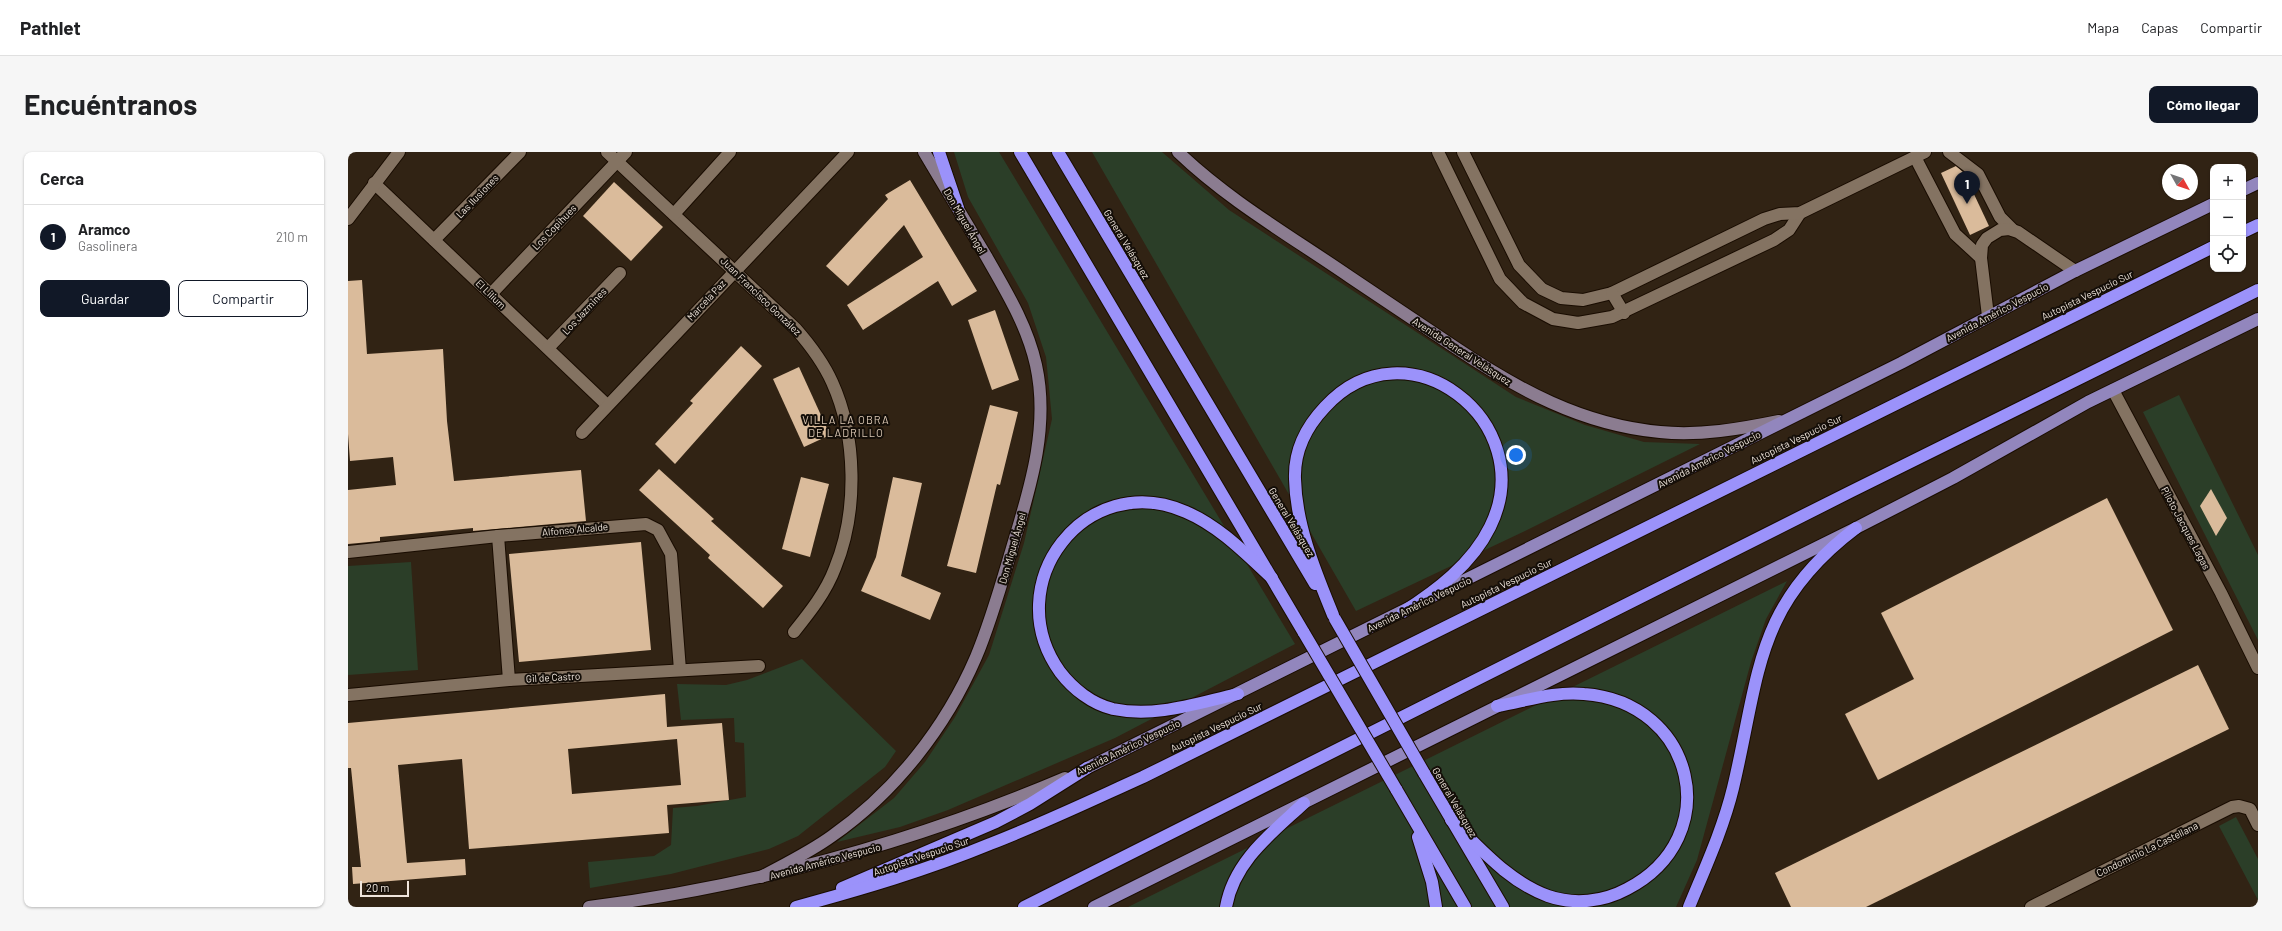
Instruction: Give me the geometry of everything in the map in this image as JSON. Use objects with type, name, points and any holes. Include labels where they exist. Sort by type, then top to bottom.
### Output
[{"type":"highway","points":[[939,152],[958,208]]},
{"type":"highway","points":[[1020,152],[1465,907]]},
{"type":"highway","name":"General Velásquez","points":[[1058,152],[1334,617],[1503,907]]},
{"type":"highway","points":[[2246,231],[2258,225]]},
{"type":"highway","name":"Autopista Vespucio Sur","points":[[796,907],[906,875],[968,853],[1048,820],[1143,777],[2210,248]]},
{"type":"highway","points":[[1024,907],[1871,481],[2258,290]]},
{"type":"highway","points":[[1334,617],[1314,566],[1301,520],[1295,480],[1297,455],[1306,432],[1313,421],[1338,394],[1370,378],[1395,374],[1414,376],[1439,383],[1451,389],[1471,404],[1492,435],[1500,460],[1501,472],[1499,502],[1483,539],[1459,568],[1442,584],[1403,612]]},
{"type":"highway","points":[[1238,694],[1166,711],[1151,712],[1112,709],[1091,700],[1064,676],[1049,653],[1040,624],[1038,609],[1040,585],[1050,558],[1059,544],[1081,523],[1106,509],[1118,505],[1144,502],[1168,505],[1197,517],[1232,542],[1272,578]]},
{"type":"highway","points":[[1689,907],[1724,816],[1734,783],[1758,667],[1774,623],[1790,595],[1809,570],[1829,550],[1856,528]]},
{"type":"highway","points":[[1452,820],[1506,872],[1522,883],[1549,897],[1578,902],[1606,898],[1642,881],[1663,862],[1680,833],[1687,800],[1686,774],[1677,750],[1659,726],[1648,717],[1623,703],[1583,694],[1557,694],[1498,706]]},
{"type":"highway","points":[[814,902],[884,869],[996,822],[1030,804],[1087,768]]},
{"type":"highway","points":[[1226,907],[1232,885],[1243,865],[1267,837],[1304,803]]},
{"type":"highway","points":[[1413,818],[1432,882],[1436,907]]},
{"type":"main road","name":"Don Miguel Ángel","points":[[761,877],[818,845],[855,818],[894,781],[929,738],[960,689],[976,656],[1019,527],[1039,439],[1041,411],[1038,376],[1033,352],[1023,325],[958,208],[924,152]]},
{"type":"main road","name":"Avenida General Velásquez","points":[[1178,152],[1246,206],[1483,366],[1519,388],[1565,410],[1610,424],[1662,432],[1724,431],[1788,419]]},
{"type":"main road","points":[[2246,189],[2258,183]]},
{"type":"main road","name":"Avenida Américo Vespucio","points":[[589,907],[674,895],[761,877],[836,859],[931,830],[989,809],[1087,768],[1403,612],[1788,419],[2075,271],[2210,205]]},
{"type":"main road","points":[[1094,907],[1856,528],[1953,478],[2046,424],[2258,319]]},
{"type":"street","points":[[348,219],[399,152]]},
{"type":"street","name":"Las Ilusiones","points":[[434,240],[520,152]]},
{"type":"street","name":"Juan Francisco González","points":[[608,152],[796,329],[810,345],[832,382],[844,419],[848,438],[850,484],[849,510],[841,553],[828,584],[794,632]]},
{"type":"street","name":"Los Copihues","points":[[491,294],[626,152]]},
{"type":"street","points":[[674,214],[730,152]]},
{"type":"street","name":"Marcela Paz","points":[[582,432],[734,270],[848,152]]},
{"type":"street","points":[[1438,152],[1495,269],[1515,297],[1541,314],[1565,322],[1590,322],[1624,313],[1774,240],[1789,230],[1800,213]]},
{"type":"street","points":[[1463,152],[1519,265],[1534,283],[1551,294],[1572,300],[1593,299],[1612,293],[1764,219],[1780,214],[1800,213],[1920,154],[1955,234],[1981,258]]},
{"type":"street","points":[[1950,152],[1978,174],[2000,217],[2013,230],[2075,271]]},
{"type":"street","name":"El Lilium","points":[[374,183],[607,405]]},
{"type":"street","points":[[1988,316],[1981,258],[1982,245],[1987,238],[2000,230],[2013,230]]},
{"type":"street","name":"Los Jazmines","points":[[548,348],[620,273]]},
{"type":"street","points":[[1612,293],[1624,313]]},
{"type":"street","name":"Piloto Jacques Lagas","points":[[2113,390],[2221,593],[2258,668]]},
{"type":"street","name":"Alfonso Alcalde","points":[[348,552],[498,536],[646,524],[658,530],[671,554],[680,670]]},
{"type":"street","points":[[498,536],[508,680]]},
{"type":"street","name":"Gil de Castro","points":[[348,695],[508,680],[759,666]]},
{"type":"street","name":"Condominio La Castellana","points":[[2031,907],[2232,807],[2238,806],[2250,810],[2258,824]]},
{"type":"green space","points":[[954,152],[999,152],[1295,644],[1115,738],[948,810],[900,827],[837,842],[894,798],[925,762],[955,717],[989,655],[1024,543],[1052,419],[1046,357],[1028,303],[968,197]]},
{"type":"green space","points":[[1092,152],[1162,152],[1229,210],[1516,397],[1585,425],[1644,442],[1700,444],[1525,531],[1356,611]]},
{"type":"green space","points":[[2179,395],[2258,555],[2258,640],[2143,412]]},
{"type":"green space","points":[[411,562],[418,670],[348,675],[348,566]]},
{"type":"green space","points":[[1787,581],[1766,619],[1751,662],[1697,860],[1676,907],[1128,907]]},
{"type":"green space","points":[[802,659],[896,751],[885,767],[798,836],[769,849],[671,874],[590,888],[588,862],[654,856],[671,845],[673,808],[697,806],[746,797],[744,743],[735,742],[734,718],[681,720],[677,684],[726,685],[747,680]]},
{"type":"green space","points":[[2236,817],[2258,859],[2258,900],[2219,826]]},
{"type":"building","points":[[1956,166],[1964,173],[1989,226],[1970,235],[1941,173]]},
{"type":"building","points":[[910,180],[977,291],[952,306],[938,281],[863,330],[847,305],[923,257],[904,225],[848,286],[826,266],[888,199],[885,195]]},
{"type":"building","points":[[614,182],[663,227],[631,261],[583,216]]},
{"type":"building","points":[[362,280],[367,354],[443,349],[447,421],[454,481],[581,470],[586,521],[473,531],[473,528],[380,537],[380,541],[348,544],[348,490],[396,485],[393,457],[350,461],[348,434],[348,281]]},
{"type":"building","points":[[995,310],[1019,380],[992,390],[968,320]]},
{"type":"building","points":[[741,346],[762,366],[675,464],[655,444],[693,403],[690,401]]},
{"type":"building","points":[[799,367],[830,435],[804,447],[773,379]]},
{"type":"building","points":[[990,405],[1018,412],[1000,485],[997,484],[976,573],[947,566]]},
{"type":"building","points":[[659,469],[714,519],[711,521],[783,586],[763,608],[708,558],[710,555],[639,490]]},
{"type":"building","points":[[801,477],[829,484],[810,557],[782,549]]},
{"type":"building","points":[[893,477],[922,483],[901,576],[941,593],[930,620],[861,591],[876,557]]},
{"type":"building","points":[[2211,489],[2227,518],[2216,536],[2200,506]]},
{"type":"building","points":[[2107,498],[2173,630],[1878,780],[1845,714],[1914,679],[1881,613]]},
{"type":"building","points":[[641,542],[651,650],[519,662],[509,554]]},
{"type":"building","points":[[2198,665],[2229,729],[1866,907],[1791,907],[1775,873]]},
{"type":"building","points":[[665,694],[667,727],[722,723],[729,800],[667,805],[669,833],[469,849],[462,759],[398,765],[407,863],[465,859],[466,875],[353,884],[352,867],[361,867],[351,768],[348,768],[348,723]],"holes":[[[677,739],[681,785],[572,794],[568,749]]]},
{"type":"place","name":"Aramco","points":[[1967,204]]},
{"type":"district","name":"VILLA LA OBRA DE LADRILLO","points":[[846,425]]}]
